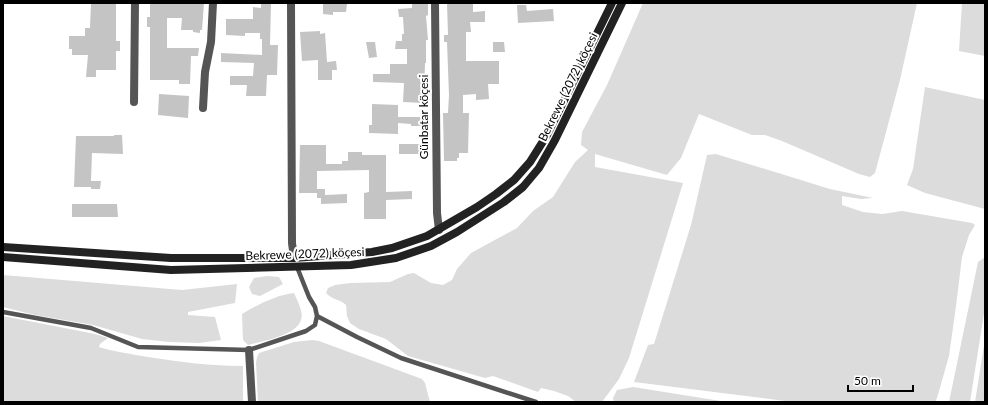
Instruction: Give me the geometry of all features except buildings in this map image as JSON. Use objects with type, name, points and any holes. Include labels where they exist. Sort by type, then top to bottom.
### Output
[{"type":"main road","name":"Bekrewe (2072) köçesi","points":[[3,247],[171,258],[294,258],[372,252],[427,236],[478,207],[514,180],[530,162],[547,135],[612,3]]},
{"type":"main road","name":"Bekrewe (2072) köçesi","points":[[3,258],[171,270],[297,267],[351,265],[396,258],[431,246],[458,232],[504,202],[523,187],[539,168],[555,140],[622,3]]},
{"type":"street","points":[[134,102],[135,3]]},
{"type":"street","points":[[203,108],[204,72],[211,42],[213,3]]},
{"type":"street","points":[[291,3],[292,243],[294,258]]},
{"type":"street","name":"Günbatar köçesi","points":[[435,3],[437,213],[439,230]]},
{"type":"street","points":[[249,350],[252,402]]},
{"type":"lane","points":[[3,312],[91,328],[138,347],[249,350],[306,331],[315,325],[317,316],[315,307],[297,267]]},
{"type":"lane","points":[[317,316],[401,358],[536,402]]},
{"type":"shaded area","points":[[643,3],[917,3],[900,80],[875,173],[870,177],[859,174],[782,141],[765,135],[752,135],[699,114],[681,158],[667,175],[595,154],[595,167],[683,183],[629,358],[619,379],[602,402],[576,402],[568,396],[554,391],[541,388],[538,392],[493,376],[485,378],[408,356],[386,339],[359,329],[350,323],[347,316],[346,305],[326,293],[328,288],[335,285],[351,283],[390,282],[414,273],[431,283],[443,285],[452,280],[457,269],[471,253],[517,228],[533,211],[553,197],[575,162],[588,150],[581,145],[582,132],[607,85]]},
{"type":"shaded area","points":[[962,3],[985,3],[985,56],[959,51]]},
{"type":"shaded area","points":[[925,87],[985,100],[985,209],[925,193],[907,185],[913,169]]},
{"type":"shaded area","points":[[716,154],[830,189],[873,198],[861,199],[842,196],[842,205],[863,212],[882,214],[902,211],[972,223],[975,225],[969,235],[962,257],[949,356],[935,402],[793,402],[634,382],[648,345],[654,344],[691,225],[707,155]]},
{"type":"shaded area","points":[[985,257],[985,307],[970,402],[949,402],[978,262]]},
{"type":"shaded area","points":[[3,275],[182,290],[237,284],[235,303],[188,312],[188,315],[215,317],[221,340],[199,343],[169,342],[142,339],[93,325],[35,315],[3,307]]},
{"type":"shaded area","points":[[267,276],[279,277],[283,284],[260,296],[252,294],[249,287],[254,278]]},
{"type":"shaded area","points":[[294,293],[302,313],[298,326],[286,334],[270,340],[248,345],[243,340],[242,314],[274,298]]},
{"type":"shaded area","points":[[3,316],[95,334],[108,338],[100,344],[99,347],[117,352],[184,362],[243,366],[243,402],[3,402]]},
{"type":"shaded area","points":[[985,339],[985,402],[975,402]]},
{"type":"shaded area","points":[[312,340],[319,341],[422,379],[425,383],[430,402],[258,402],[256,363],[259,353],[294,342]]},
{"type":"shaded area","points":[[633,387],[727,402],[614,402],[613,398],[617,390]]}]
